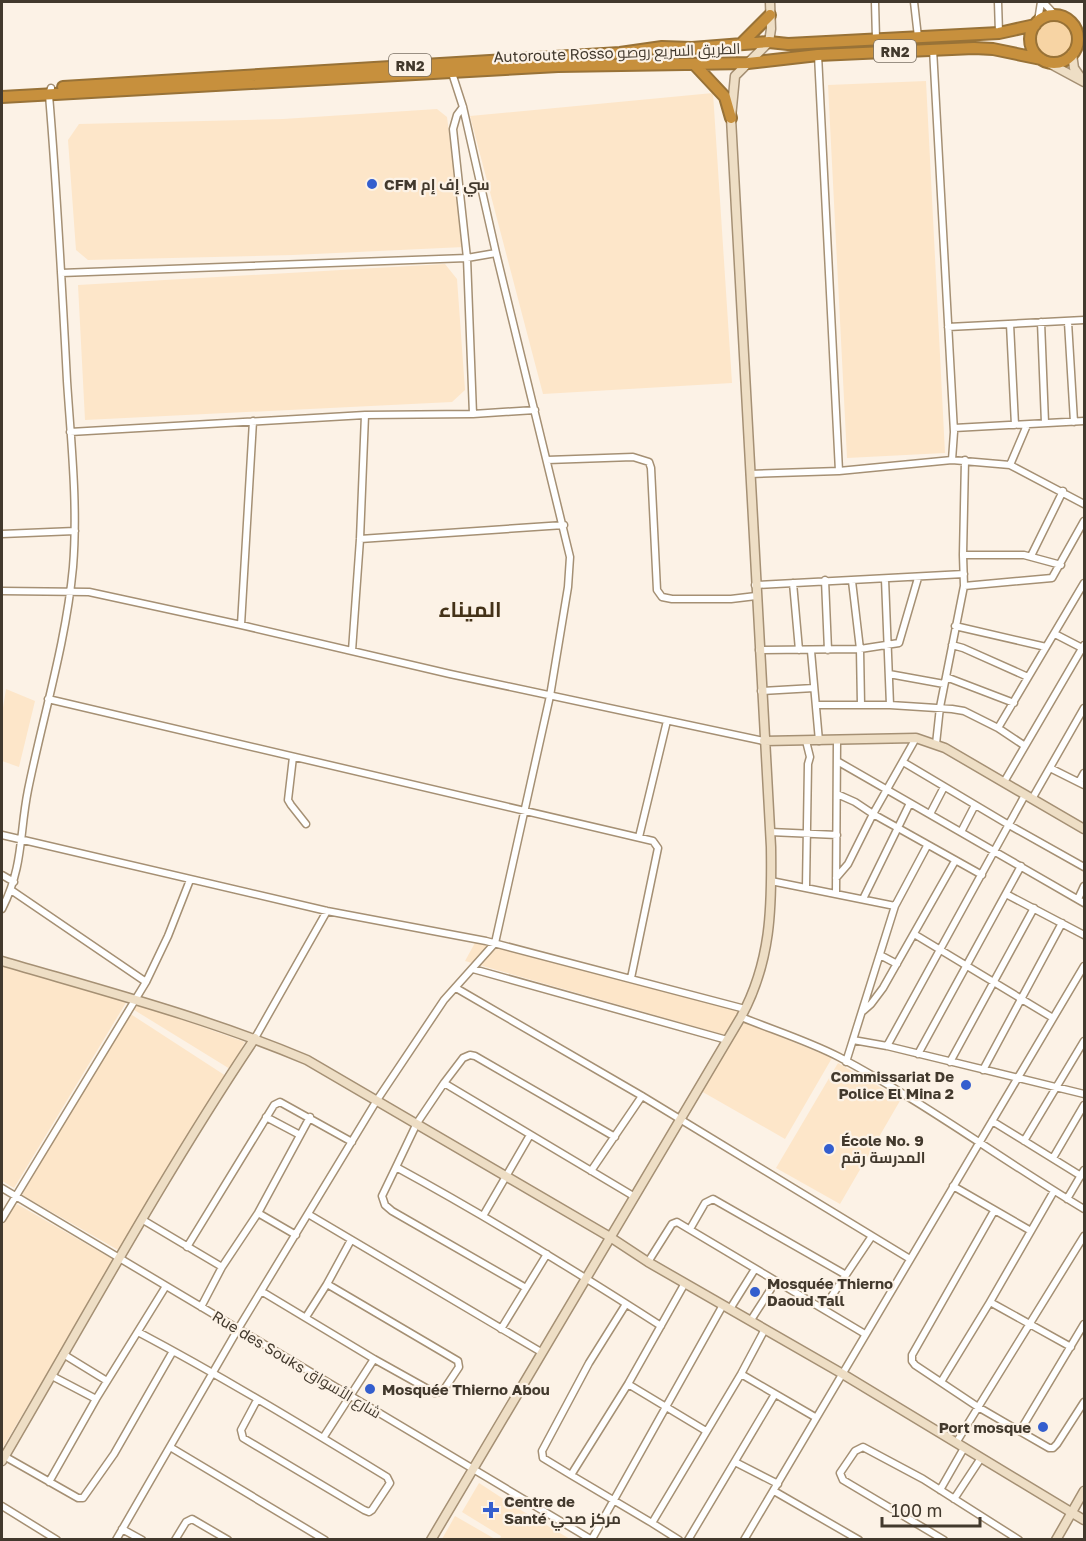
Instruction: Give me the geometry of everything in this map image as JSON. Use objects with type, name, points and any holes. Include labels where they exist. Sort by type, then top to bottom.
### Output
[{"type":"highway","points":[[741,44],[771,15]]},
{"type":"highway","points":[[1071,22],[1078,36],[1077,51],[1060,62],[1043,60],[1035,53],[1030,41],[1036,23],[1046,17],[1054,15],[1084,25]]},
{"type":"highway","name":"Autoroute Rosso الطريق السريع روصو","points":[[2,97],[109,83],[620,53],[662,47],[692,48],[769,42],[788,44],[999,33],[1036,23]]},
{"type":"highway","name":"Autoroute Rosso الطريق السريع روصو","points":[[2,91],[50,91],[452,73],[558,66],[748,63],[818,55],[933,49],[993,49],[1043,60]]},
{"type":"highway","points":[[694,64],[725,97],[731,118]]},
{"type":"main road","points":[[431,1539],[743,1013],[762,968],[766,951],[770,924],[770,832],[731,118],[735,76],[769,42],[770,2]]},
{"type":"main road","points":[[1077,51],[1074,68],[1084,82]]},
{"type":"main road","points":[[1043,60],[1084,82]]},
{"type":"main road","points":[[764,741],[916,738],[936,744],[1084,829]]},
{"type":"main road","points":[[2,961],[134,999],[255,1038],[307,1060],[610,1237],[648,1262],[842,1373],[1084,1520]]},
{"type":"main road","points":[[3,1458],[119,1259],[255,1038]]},
{"type":"main road","points":[[1056,1539],[1084,1491]]},
{"type":"street","points":[[875,2],[876,39]]},
{"type":"street","points":[[915,2],[918,37]]},
{"type":"street","points":[[998,2],[999,33]]},
{"type":"street","points":[[1042,2],[1054,15]]},
{"type":"street","points":[[1036,23],[1042,2]]},
{"type":"street","points":[[933,49],[954,428],[952,460]]},
{"type":"street","points":[[818,55],[839,471]]},
{"type":"street","points":[[116,1539],[238,1329],[377,1100],[444,1000],[495,943],[526,812],[550,696],[568,587],[570,556],[452,73]]},
{"type":"street","points":[[2,909],[14,882],[23,841],[28,789],[70,591],[75,531],[50,91]]},
{"type":"street","points":[[462,107],[453,129],[467,258],[472,414]]},
{"type":"street","points":[[61,273],[467,258],[496,253]]},
{"type":"street","points":[[948,327],[1084,320]]},
{"type":"street","points":[[1041,322],[1045,423]]},
{"type":"street","points":[[1068,322],[1074,422]]},
{"type":"street","points":[[1010,324],[1015,425]]},
{"type":"street","points":[[70,432],[365,415],[472,414],[535,410]]},
{"type":"street","points":[[352,651],[360,539],[365,415]]},
{"type":"street","points":[[240,625],[253,421]]},
{"type":"street","points":[[954,428],[1084,421]]},
{"type":"street","points":[[1010,465],[1027,424]]},
{"type":"street","points":[[548,460],[633,457],[649,462],[657,590],[662,597],[731,599],[756,596]]},
{"type":"street","points":[[750,474],[839,471],[965,460],[1010,465],[1064,491],[1084,504]]},
{"type":"street","points":[[936,744],[940,707],[964,586],[965,460]]},
{"type":"street","points":[[1031,555],[1064,491]]},
{"type":"street","points":[[964,586],[1048,580],[1055,576],[1084,522]]},
{"type":"street","points":[[360,539],[564,525]]},
{"type":"street","points":[[2,534],[75,531]]},
{"type":"street","points":[[963,555],[1031,555],[1061,565]]},
{"type":"street","points":[[755,585],[964,574]]},
{"type":"street","points":[[759,650],[860,649],[888,646],[900,642],[918,578]]},
{"type":"street","points":[[885,579],[890,705]]},
{"type":"street","points":[[825,580],[828,650]]},
{"type":"street","points":[[852,581],[860,649],[861,705]]},
{"type":"street","points":[[794,583],[799,650]]},
{"type":"street","points":[[998,728],[1084,583]]},
{"type":"street","points":[[2,591],[89,592],[550,696],[764,741]]},
{"type":"street","points":[[955,626],[1046,648]]},
{"type":"street","points":[[1004,782],[1084,648],[1055,634]]},
{"type":"street","points":[[952,645],[976,653],[1028,677]]},
{"type":"street","points":[[811,651],[819,741]]},
{"type":"street","points":[[889,674],[945,680],[1014,703]]},
{"type":"street","points":[[761,691],[814,688]]},
{"type":"street","points":[[48,699],[653,840],[658,848],[631,978]]},
{"type":"street","points":[[816,705],[940,707],[963,711],[998,728],[1025,746]]},
{"type":"street","points":[[887,1046],[1009,825],[1050,768],[1084,708]]},
{"type":"street","points":[[639,837],[667,721]]},
{"type":"street","points":[[836,878],[848,864],[916,738]]},
{"type":"street","points":[[806,741],[810,757],[806,887]]},
{"type":"street","points":[[836,893],[837,741]]},
{"type":"street","points":[[293,757],[288,800],[306,824]]},
{"type":"street","points":[[837,761],[1081,901],[1084,886]]},
{"type":"street","points":[[903,762],[1084,867]]},
{"type":"street","points":[[1050,768],[1082,784],[1084,773]]},
{"type":"street","points":[[930,814],[944,787]]},
{"type":"street","points":[[837,794],[982,875]]},
{"type":"street","points":[[863,899],[910,803]]},
{"type":"street","points":[[961,832],[975,805]]},
{"type":"street","points":[[770,832],[837,835]]},
{"type":"street","points":[[2,836],[327,912],[495,943],[631,978],[743,1013],[846,1062],[979,1141],[1005,1160],[1084,1209]]},
{"type":"street","points":[[846,1062],[895,906],[927,846]]},
{"type":"street","points":[[862,1011],[875,999],[897,964],[955,861]]},
{"type":"street","points":[[918,1054],[1021,866]]},
{"type":"street","points":[[2,874],[14,882]]},
{"type":"street","points":[[2,1218],[146,982],[168,936],[189,880]]},
{"type":"street","points":[[771,881],[895,906]]},
{"type":"street","points":[[11,890],[146,982]]},
{"type":"street","points":[[1006,894],[1084,935]]},
{"type":"street","points":[[950,1062],[1034,908]]},
{"type":"street","points":[[255,1038],[327,912]]},
{"type":"street","points":[[983,1070],[1062,923]]},
{"type":"street","points":[[914,934],[1053,1018]]},
{"type":"street","points":[[880,955],[897,964]]},
{"type":"street","points":[[744,1539],[1084,966]]},
{"type":"street","points":[[473,969],[727,1040]]},
{"type":"street","points":[[456,988],[681,1119],[910,1259]]},
{"type":"street","points":[[853,1040],[887,1046],[1084,1094]]},
{"type":"street","points":[[1024,1141],[1084,1041]]},
{"type":"street","points":[[526,1288],[385,1205],[382,1196],[417,1123],[463,1058],[470,1055],[615,1137]]},
{"type":"street","points":[[444,1083],[635,1197]]},
{"type":"street","points":[[591,1171],[642,1096]]},
{"type":"street","points":[[187,1246],[274,1105],[280,1102],[352,1142]]},
{"type":"street","points":[[1053,1158],[1084,1105]]},
{"type":"street","points":[[266,1117],[300,1134]]},
{"type":"street","points":[[201,1307],[222,1267],[258,1213],[310,1118]]},
{"type":"street","points":[[992,1121],[1053,1158],[1083,1173],[1067,1199]]},
{"type":"street","points":[[483,1216],[530,1135]]},
{"type":"street","points":[[396,1167],[547,1254],[661,1326]]},
{"type":"street","points":[[953,1186],[1031,1231]]},
{"type":"street","name":"Rue des Souks شارع الأسواق","points":[[2,1188],[592,1539]]},
{"type":"street","points":[[941,1382],[1054,1191]]},
{"type":"street","points":[[690,1229],[705,1203],[713,1199],[846,1275]]},
{"type":"street","points":[[994,1211],[912,1355],[912,1361],[978,1407],[1049,1448],[1053,1448],[1084,1402]]},
{"type":"street","points":[[258,1213],[296,1235]]},
{"type":"street","points":[[308,1214],[541,1352]]},
{"type":"street","points":[[143,1220],[222,1267]]},
{"type":"street","points":[[648,1262],[672,1224],[677,1222],[865,1334]]},
{"type":"street","points":[[823,1309],[872,1236]]},
{"type":"street","points":[[956,1443],[1084,1236]]},
{"type":"street","points":[[306,1317],[351,1240]]},
{"type":"street","points":[[501,1329],[547,1254]]},
{"type":"street","points":[[592,1539],[666,1407],[727,1307],[755,1269]]},
{"type":"street","points":[[751,1320],[776,1281]]},
{"type":"street","points":[[571,1476],[628,1384],[685,1283]]},
{"type":"street","points":[[261,1291],[374,1359],[438,1394],[443,1391],[459,1364],[327,1284]]},
{"type":"street","points":[[49,1482],[96,1399],[166,1286]]},
{"type":"street","points":[[990,1302],[1071,1347]]},
{"type":"street","points":[[626,1304],[589,1363],[542,1451],[543,1458],[613,1502],[679,1539]]},
{"type":"street","points":[[1020,1431],[1084,1324]]},
{"type":"street","points":[[652,1523],[741,1374],[765,1329]]},
{"type":"street","points":[[138,1332],[173,1351],[323,1438],[390,1480],[372,1510],[369,1512],[364,1510],[243,1438],[242,1430],[257,1400]]},
{"type":"street","points":[[3,1458],[78,1498],[85,1496],[114,1454],[173,1351]]},
{"type":"street","points":[[63,1354],[107,1381]]},
{"type":"street","points":[[323,1438],[374,1359]]},
{"type":"street","points":[[741,1374],[815,1417]]},
{"type":"street","points":[[52,1376],[96,1399]]},
{"type":"street","points":[[628,1384],[706,1431]]},
{"type":"street","points":[[688,1539],[775,1394]]},
{"type":"street","points":[[170,1447],[325,1539]]},
{"type":"street","points":[[944,1539],[843,1480],[840,1473],[855,1451],[863,1447],[940,1490],[1019,1539]]},
{"type":"street","points":[[940,1490],[964,1448]]},
{"type":"street","points":[[954,1499],[981,1458]]},
{"type":"street","points":[[735,1462],[859,1539]]},
{"type":"street","points":[[2,1506],[57,1539]]},
{"type":"street","points":[[176,1539],[186,1522],[192,1519],[228,1539]]},
{"type":"street","points":[[122,1529],[142,1539]]},
{"type":"street","points":[[1003,1539],[1007,1532]]},
{"type":"shaded area","points":[[1055,20],[1069,26],[1075,40],[1069,54],[1055,60],[1041,54],[1035,40],[1041,26]]},
{"type":"shaded area","points":[[926,81],[945,453],[847,458],[828,85]]},
{"type":"shaded area","points":[[713,93],[732,383],[543,394],[470,116]]},
{"type":"shaded area","points":[[437,109],[447,117],[464,247],[293,255],[88,260],[76,250],[68,140],[79,124],[283,119]]},
{"type":"shaded area","points":[[445,264],[457,279],[465,390],[452,402],[85,420],[78,285]]},
{"type":"shaded area","points":[[6,689],[35,701],[19,767],[2,761],[2,714]]},
{"type":"shaded area","points":[[476,941],[740,1010],[725,1035],[465,961]]},
{"type":"shaded area","points":[[2,963],[127,1001],[14,1188],[2,1181]]},
{"type":"shaded area","points":[[135,1003],[245,1042],[230,1069],[131,1008]]},
{"type":"shaded area","points":[[129,1013],[226,1076],[120,1251],[22,1195]]},
{"type":"shaded area","points":[[743,1021],[832,1058],[785,1139],[701,1091]]},
{"type":"shaded area","name":"École No. 9 المدرسة رقم","points":[[838,1063],[901,1099],[840,1204],[776,1168]]},
{"type":"shaded area","points":[[11,1203],[15,1206],[17,1204],[114,1260],[2,1449],[2,1219]]},
{"type":"shaded area","name":"Centre de Santé مركز صحي","points":[[479,1483],[570,1539],[500,1539],[501,1536],[462,1512]]},
{"type":"shaded area","points":[[455,1516],[495,1539],[442,1539]]},
{"type":"place","name":"CFM سي إف إم","points":[[372,184]]},
{"type":"place","name":"Commissariat De Police El Mina 2","points":[[966,1085]]},
{"type":"place","name":"École No. 9 المدرسة رقم","points":[[829,1149]]},
{"type":"place","name":"Mosquée Thierno Daoud Tall","points":[[755,1292]]},
{"type":"place","name":"Mosquée Thierno Abou","points":[[370,1389]]},
{"type":"place","name":"Port mosque","points":[[1043,1427]]},
{"type":"place","name":"Centre de Santé مركز صحي","points":[[491,1510]]},
{"type":"district","name":"الميناء","points":[[470,609]]}]
